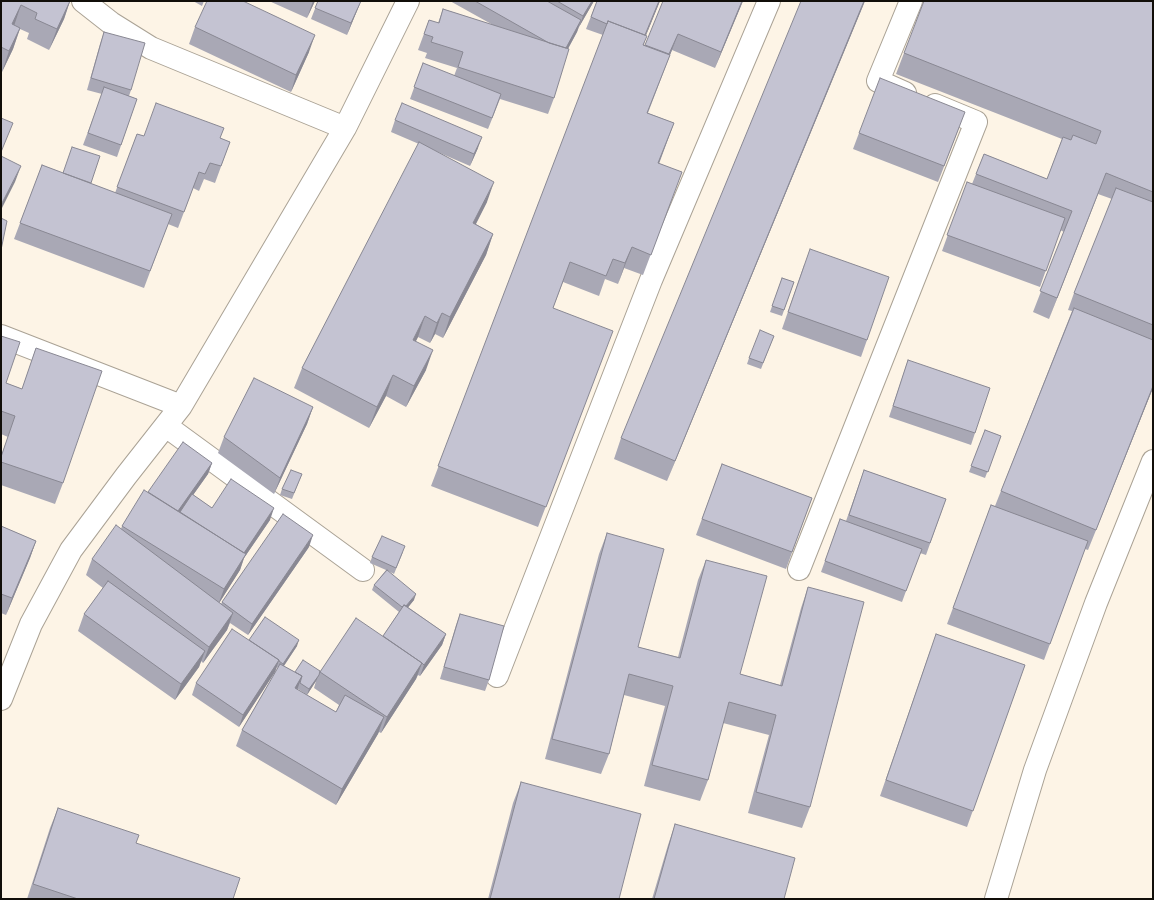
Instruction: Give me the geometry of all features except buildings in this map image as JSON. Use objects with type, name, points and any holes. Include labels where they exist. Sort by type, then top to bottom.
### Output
[{"type":"street","points":[[83,1],[110,23],[151,48],[345,128]]},
{"type":"street","points":[[1,699],[31,624],[71,550],[126,476],[181,406],[345,128],[408,1]]},
{"type":"street","points":[[497,676],[651,280],[770,1]]},
{"type":"street","points":[[799,569],[976,122],[878,81],[911,1]]},
{"type":"street","points":[[1,336],[181,406]]},
{"type":"street","points":[[166,426],[363,570]]},
{"type":"street","points":[[996,899],[1035,770],[1096,604],[1153,461]]}]
